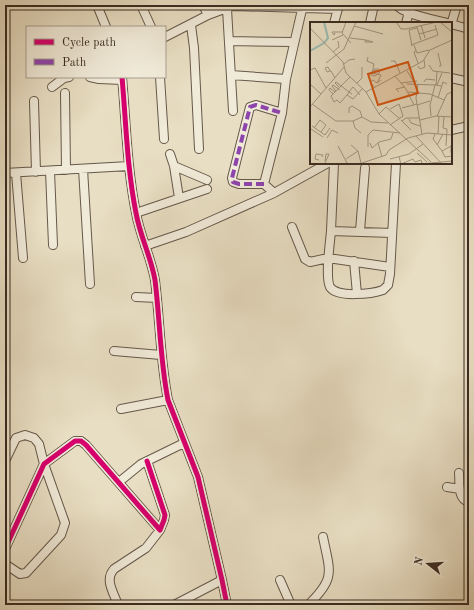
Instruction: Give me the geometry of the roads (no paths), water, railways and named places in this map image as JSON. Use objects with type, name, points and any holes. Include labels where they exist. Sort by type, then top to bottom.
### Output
[{"type":"street","points":[[97,5],[106,26]]},
{"type":"street","points":[[203,5],[208,15]]},
{"type":"street","points":[[370,22],[374,5]]},
{"type":"street","points":[[397,5],[399,8],[409,12],[444,22]]},
{"type":"street","points":[[452,22],[457,5]]},
{"type":"street","points":[[143,6],[151,26]]},
{"type":"street","points":[[264,184],[282,112],[286,79],[303,6]]},
{"type":"street","points":[[230,7],[229,41],[233,110]]},
{"type":"street","points":[[166,37],[208,15],[230,7],[338,7],[334,22]]},
{"type":"street","points":[[406,22],[409,12]]},
{"type":"street","points":[[191,25],[194,48],[199,149]]},
{"type":"street","points":[[452,25],[469,29]]},
{"type":"street","points":[[229,41],[294,42]]},
{"type":"street","points":[[231,75],[286,79]]},
{"type":"street","points":[[52,87],[64,78]]},
{"type":"street","points":[[94,78],[122,79],[129,166],[139,228],[153,269],[157,298],[162,370],[168,400],[198,477],[227,605]]},
{"type":"street","points":[[160,78],[164,139]]},
{"type":"street","points":[[452,78],[469,82]]},
{"type":"street","points":[[65,93],[66,170]]},
{"type":"street","points":[[34,101],[36,172]]},
{"type":"street","points":[[274,193],[264,184],[239,184],[233,182],[232,178],[250,107],[256,105],[282,112]]},
{"type":"street","points":[[452,130],[469,126]]},
{"type":"street","points":[[170,154],[174,166],[179,198]]},
{"type":"street","points":[[146,246],[186,232],[274,193],[326,164]]},
{"type":"street","points":[[334,164],[331,231],[328,258],[329,282],[330,287],[340,293],[357,294],[383,290],[389,282],[396,164]]},
{"type":"street","points":[[5,173],[129,166]]},
{"type":"street","points":[[174,166],[207,180]]},
{"type":"street","points":[[360,231],[365,168]]},
{"type":"street","points":[[82,169],[90,284]]},
{"type":"street","points":[[50,171],[53,246]]},
{"type":"street","points":[[16,173],[23,258]]},
{"type":"street","points":[[136,213],[207,189]]},
{"type":"street","points":[[292,227],[305,259],[308,262],[328,258],[390,267]]},
{"type":"street","points":[[331,231],[392,233]]},
{"type":"street","points":[[354,261],[357,294]]},
{"type":"street","points":[[136,297],[157,298]]},
{"type":"street","points":[[114,351],[161,355]]},
{"type":"street","points":[[121,409],[168,400]]},
{"type":"street","points":[[5,461],[16,438],[30,435],[37,440],[44,464],[65,518],[64,531],[25,574],[20,574],[5,564]]},
{"type":"street","points":[[5,549],[44,464],[75,441],[80,441],[119,482],[160,530]]},
{"type":"street","points":[[119,482],[136,467],[184,443]]},
{"type":"street","points":[[118,605],[109,581],[111,573],[114,569],[146,548],[160,530],[164,520],[165,515],[147,461]]},
{"type":"street","points":[[459,473],[462,499],[469,502]]},
{"type":"street","points":[[447,487],[460,489]]},
{"type":"street","points":[[308,605],[324,588],[328,578],[329,568],[323,537]]},
{"type":"street","points":[[174,605],[222,580]]},
{"type":"street","points":[[280,580],[291,605]]}]
